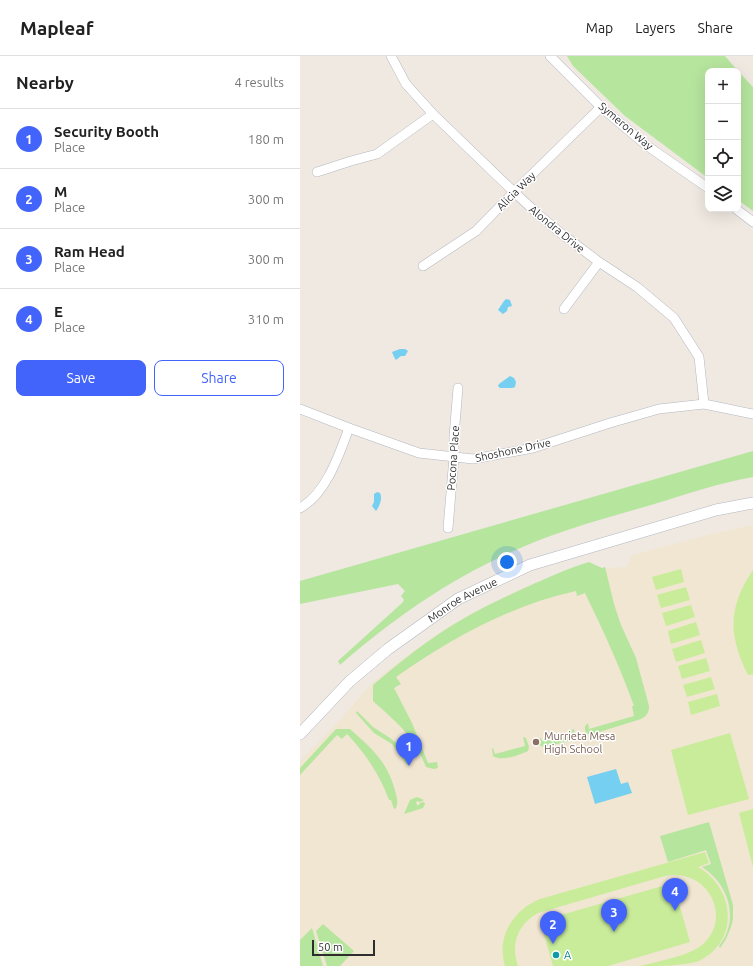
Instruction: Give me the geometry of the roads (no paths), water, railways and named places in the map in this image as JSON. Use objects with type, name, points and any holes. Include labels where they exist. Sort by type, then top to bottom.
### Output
[{"type":"street","name":"Alondra Drive","points":[[392,56],[406,84],[433,114],[514,192],[539,215],[599,262],[637,287],[674,318],[699,357],[704,404]]},
{"type":"street","name":"Symeron Way","points":[[550,56],[601,107],[646,145],[705,186]]},
{"type":"street","name":"Alicia Way","points":[[423,266],[476,231],[601,107]]},
{"type":"street","points":[[317,172],[377,154],[433,114]]},
{"type":"street","points":[[740,212],[753,222]]},
{"type":"street","points":[[564,309],[599,262]]},
{"type":"street","name":"Pocona Place","points":[[448,528],[458,388]]},
{"type":"street","name":"Shoshone Drive","points":[[300,409],[419,453],[473,459],[533,448],[610,423],[659,410],[704,404],[753,414]]},
{"type":"street","points":[[300,508],[305,505],[325,483],[341,450],[349,428]]},
{"type":"street","name":"Monroe Avenue","points":[[300,734],[350,681],[388,649],[458,599],[530,565],[716,510],[753,503]]},
{"type":"water","points":[[506,299],[510,300],[512,306],[508,307],[507,311],[503,314],[498,310]]},
{"type":"water","points":[[405,349],[408,351],[405,356],[401,356],[396,360],[392,352]]},
{"type":"water","points":[[510,376],[514,378],[516,382],[515,387],[500,388],[498,386],[499,384]]},
{"type":"water","points":[[377,492],[380,493],[381,500],[376,511],[372,506],[374,502],[374,494]]},
{"type":"water","points":[[616,769],[621,784],[628,782],[632,793],[595,804],[587,777]]},
{"type":"place","name":"Murrieta Mesa High School","points":[[536,742]]},
{"type":"place","name":"Security Booth","points":[[409,766]]},
{"type":"place","name":"E","points":[[675,911]]},
{"type":"place","name":"Ram Head","points":[[614,932]]},
{"type":"place","name":"M","points":[[553,944]]},
{"type":"place","name":"A","points":[[556,955]]}]
